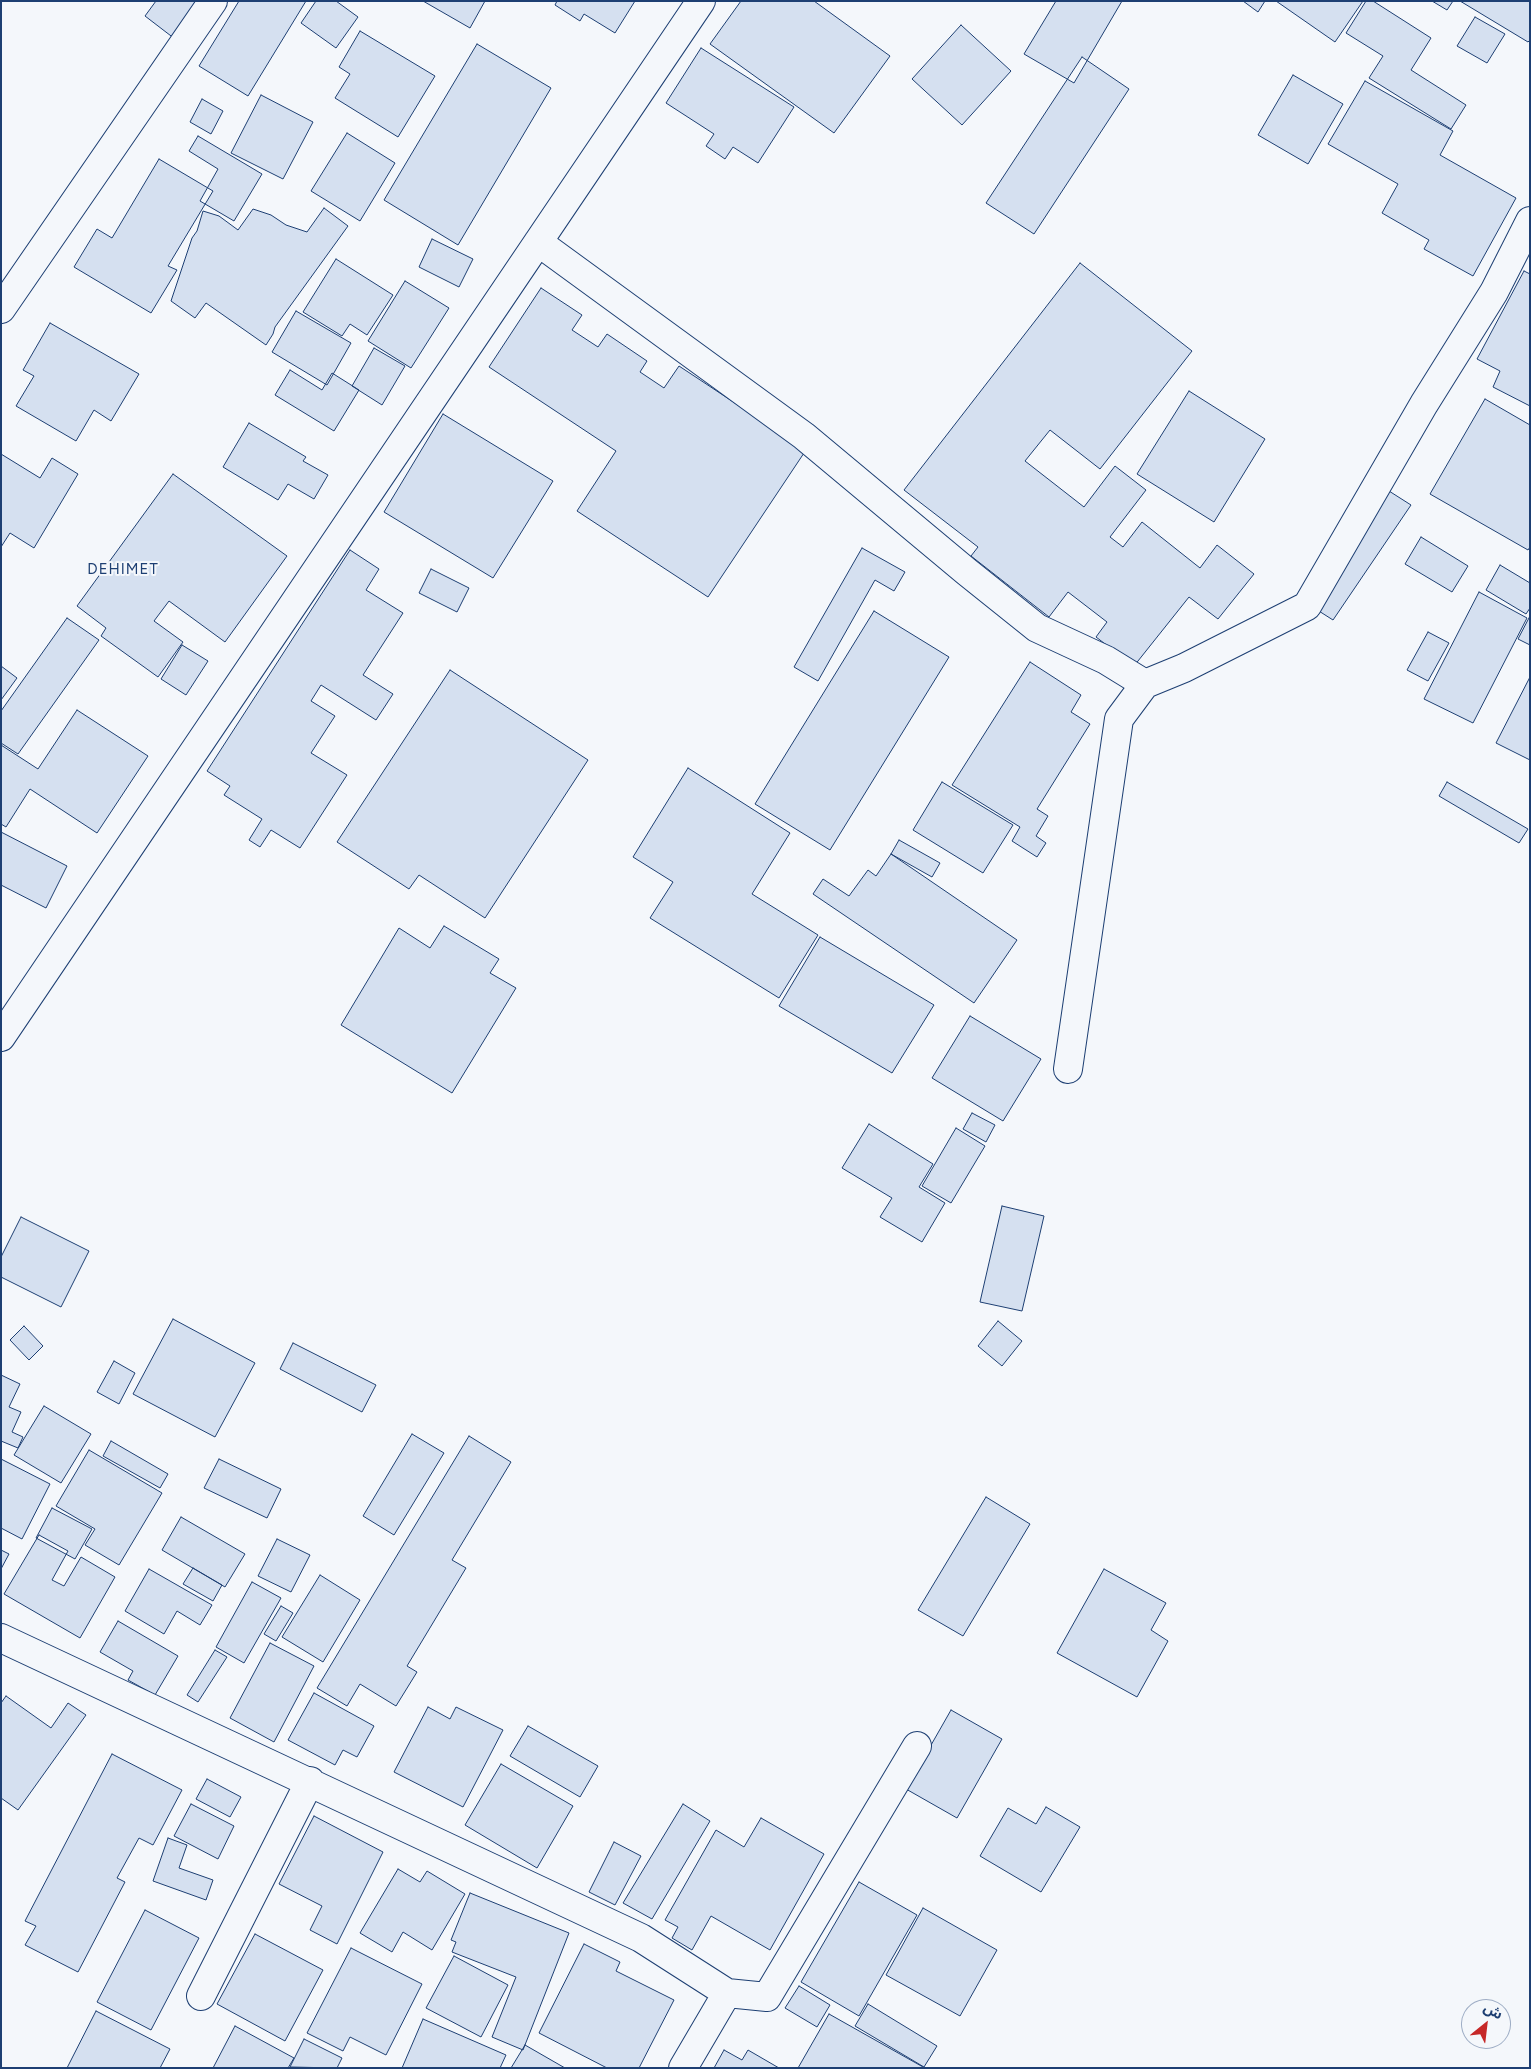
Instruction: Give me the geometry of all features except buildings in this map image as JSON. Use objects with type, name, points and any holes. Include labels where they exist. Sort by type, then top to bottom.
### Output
[{"type":"street","points":[[1,309],[213,1]]},
{"type":"street","points":[[1,1038],[701,1]]},
{"type":"street","points":[[1068,1069],[1119,719],[1145,684],[1184,668],[1307,606],[1424,404],[1494,292],[1530,221]]},
{"type":"street","points":[[538,242],[804,436],[1037,628],[1106,660],[1145,684]]},
{"type":"street","points":[[1,1638],[310,1781],[641,1938],[728,1993],[767,1997],[917,1746]]},
{"type":"street","points":[[201,1996],[310,1781]]},
{"type":"street","points":[[683,2068],[728,1993]]},
{"type":"district","name":"DEHIMET","points":[[123,570]]}]
